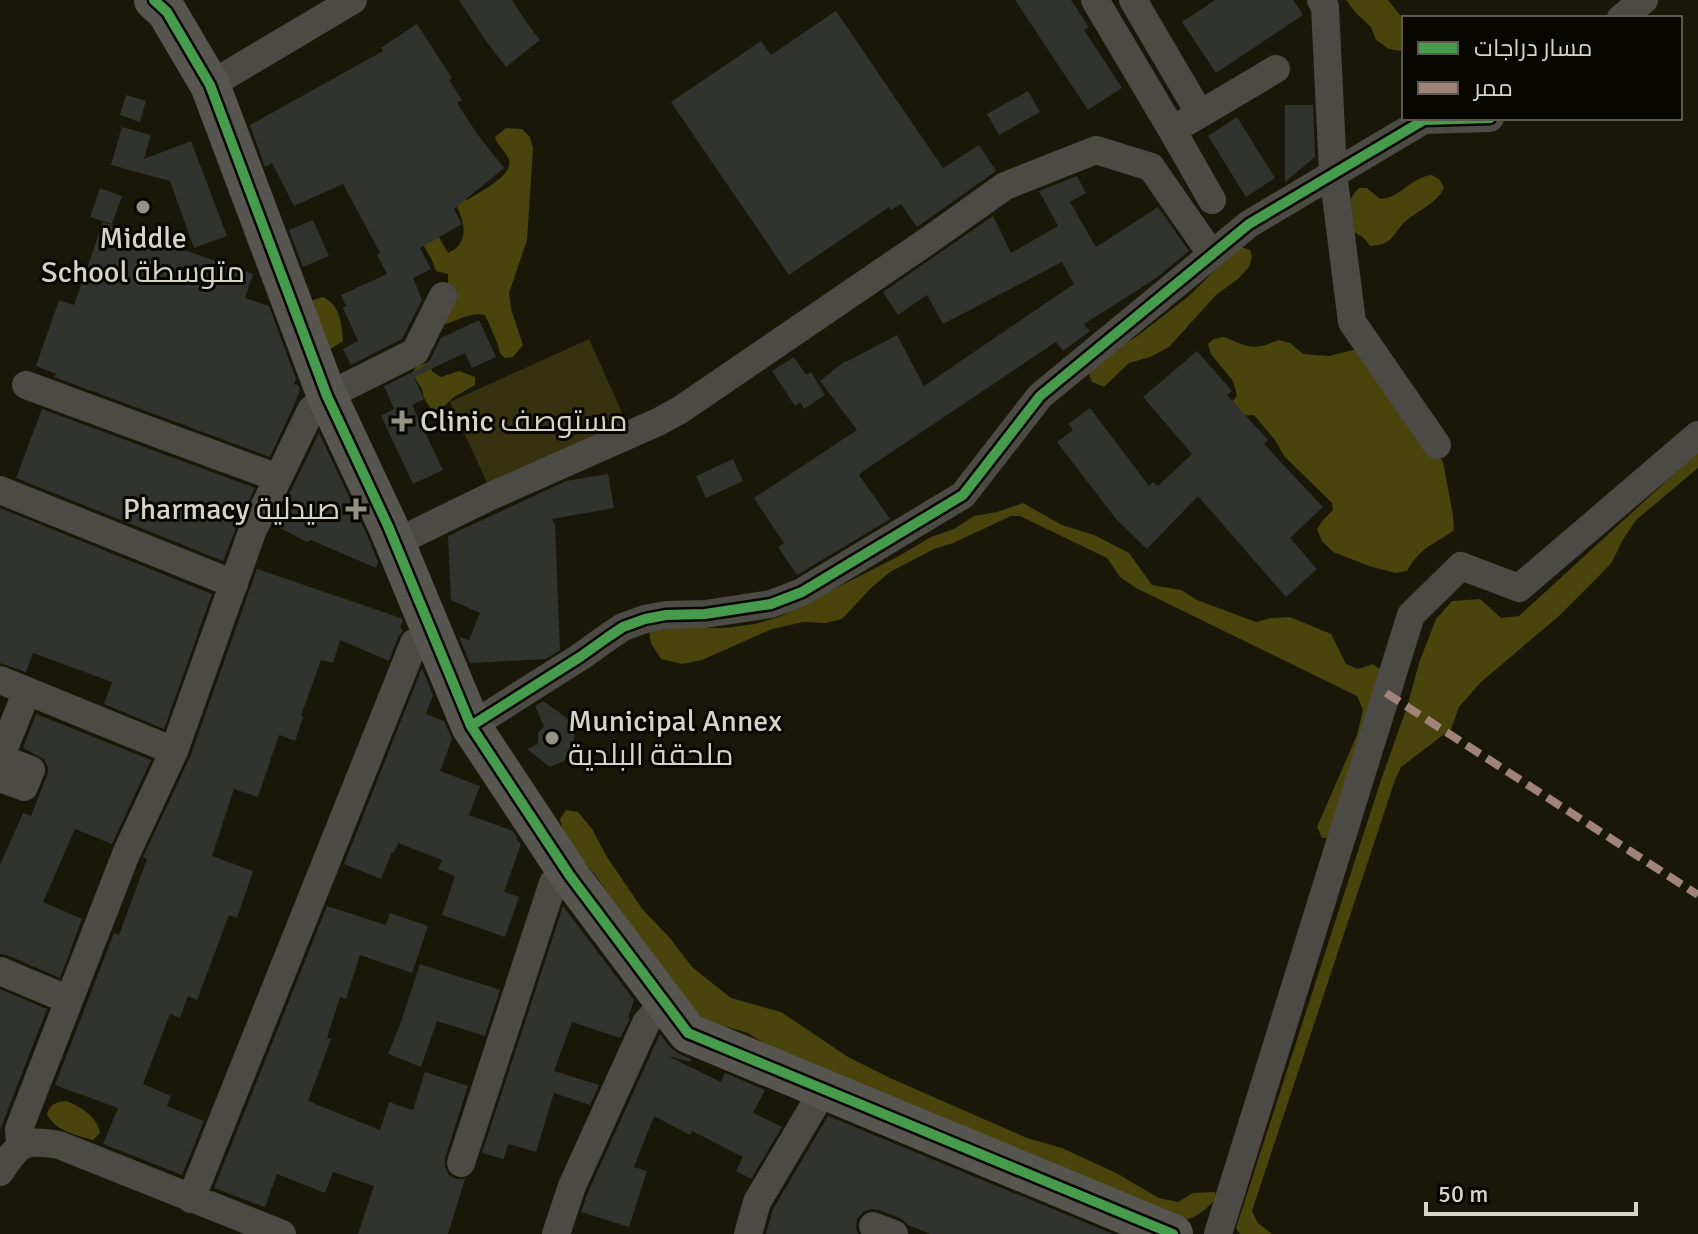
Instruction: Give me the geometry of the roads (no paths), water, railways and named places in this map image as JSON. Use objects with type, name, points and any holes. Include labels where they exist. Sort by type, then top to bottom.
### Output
[{"type":"street","points":[[154,0],[167,12],[210,85],[327,396],[391,534],[471,726],[567,871],[688,1033],[1173,1234]]},
{"type":"street","points":[[210,85],[353,0]]},
{"type":"street","points":[[1095,0],[1212,200]]},
{"type":"street","points":[[1133,0],[1200,114]]},
{"type":"street","points":[[1321,0],[1325,7],[1333,173],[1352,322],[1437,445]]},
{"type":"street","points":[[1624,16],[1644,0]]},
{"type":"street","points":[[1172,130],[1276,69]]},
{"type":"street","points":[[471,726],[623,627],[666,615],[705,614],[771,604],[802,592],[963,495],[1040,396],[1249,224],[1424,120]]},
{"type":"street","points":[[391,534],[475,485],[482,501],[658,422],[907,256],[1005,186],[1096,150],[1151,167],[1212,255]]},
{"type":"street","points":[[20,1146],[19,1129],[126,854],[174,751],[252,532],[311,410],[327,396],[415,352],[443,296]]},
{"type":"street","points":[[26,385],[278,478]]},
{"type":"street","points":[[1218,1234],[1411,615],[1461,566],[1519,588],[1698,435]]},
{"type":"street","points":[[0,490],[234,584]]},
{"type":"street","points":[[191,1199],[414,643],[433,633]]},
{"type":"street","points":[[0,681],[174,751]]},
{"type":"street","points":[[0,778],[24,787],[31,770],[0,758],[27,691]]},
{"type":"street","points":[[461,1163],[553,883],[567,871]]},
{"type":"street","points":[[0,971],[69,1000]]},
{"type":"street","points":[[556,1234],[572,1186],[646,1023],[665,1001]]},
{"type":"street","points":[[748,1234],[757,1202],[824,1089]]},
{"type":"street","points":[[0,1172],[20,1146],[37,1142],[59,1145],[282,1234]]},
{"type":"place","name":"Middle School متوسطة","points":[[143,207]]},
{"type":"place","name":"Clinic مستوصف","points":[[402,421]]},
{"type":"place","name":"Pharmacy صيدلية","points":[[356,509]]},
{"type":"place","name":"Municipal Annex ملحقة البلدية","points":[[552,738]]}]
